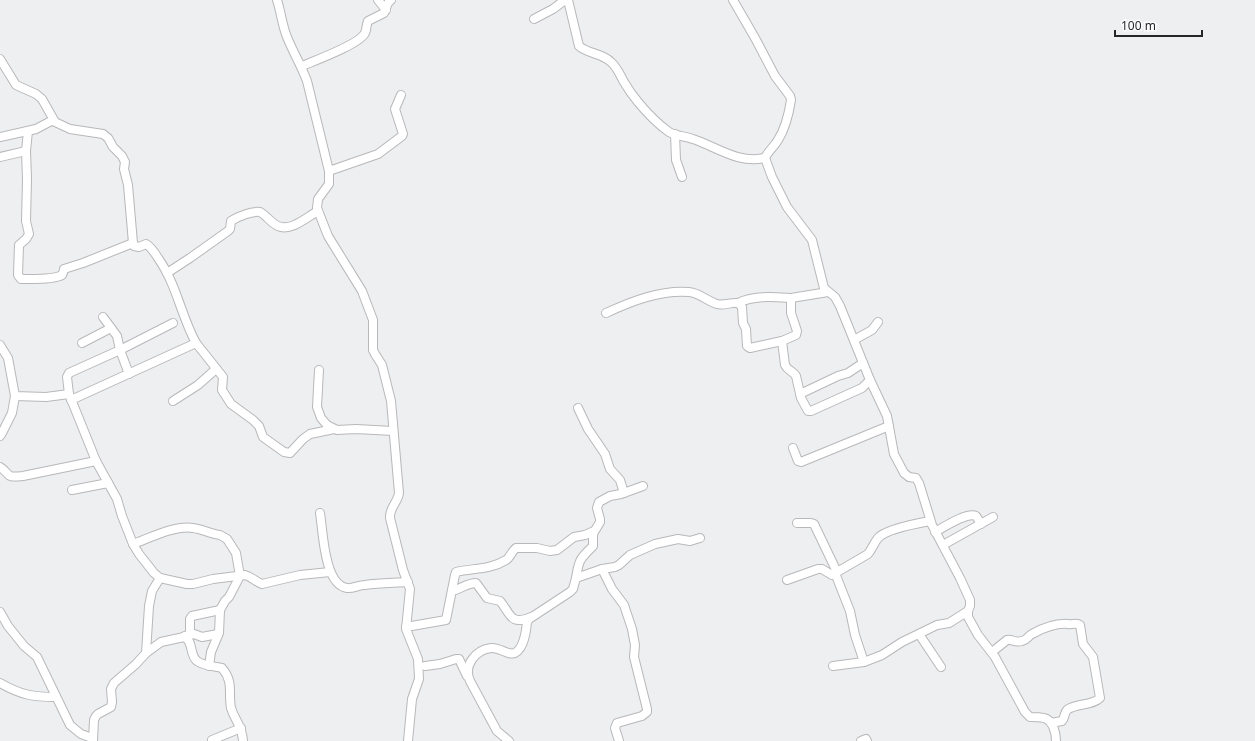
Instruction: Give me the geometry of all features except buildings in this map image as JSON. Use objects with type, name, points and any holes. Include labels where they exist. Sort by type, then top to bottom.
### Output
[{"type":"street","points":[[278,0],[280,16],[286,36],[302,66],[307,80],[329,171],[329,184],[318,199],[318,211],[328,236],[362,291],[372,315],[374,325],[373,350],[386,375],[391,401],[399,493],[398,500],[391,511],[390,518],[403,570],[410,589],[406,632],[414,647],[419,668],[419,679],[411,706],[408,741]]},
{"type":"street","points":[[378,0],[386,10]]},
{"type":"street","points":[[302,66],[341,50],[362,37],[366,32],[368,21],[382,15],[391,0]]},
{"type":"street","points":[[534,19],[553,10],[567,0],[578,46],[606,58],[612,63],[637,101],[650,115],[668,130],[720,151],[748,160],[766,158]]},
{"type":"street","points":[[732,0],[755,38],[775,76],[790,96],[791,100],[781,135],[777,142],[769,150],[766,158],[772,177],[787,207],[812,240],[824,288],[835,297],[840,306],[870,380],[887,416],[894,454],[904,473],[909,477],[918,480],[930,521],[970,600],[968,617],[978,635],[992,652],[1027,716],[1044,718],[1051,723],[1056,734],[1056,741]]},
{"type":"street","points":[[0,59],[16,85],[36,94],[42,99],[53,120],[57,124],[70,129],[103,134],[108,138],[115,150],[124,159],[128,185],[133,243],[136,247],[146,244],[148,245],[167,273],[196,343],[223,377],[222,390],[231,404],[259,426],[263,437],[284,452],[290,453],[310,434],[334,429],[393,431]]},
{"type":"street","points":[[329,171],[376,155],[402,136],[403,134],[395,108],[401,95]]},
{"type":"street","points":[[0,137],[41,127],[53,120]]},
{"type":"street","points":[[28,131],[26,151],[26,221],[29,234],[19,245],[19,278],[42,279],[60,275],[63,273],[64,269],[84,263],[133,243]]},
{"type":"street","points":[[675,134],[676,160],[682,177]]},
{"type":"street","points":[[0,157],[26,151]]},
{"type":"street","points":[[167,273],[228,231],[230,229],[231,221],[235,219],[260,212],[276,225],[286,227],[295,224],[318,211]]},
{"type":"street","points":[[606,313],[634,300],[668,293],[690,292],[718,305],[732,302],[738,303],[754,298],[791,298],[828,292]]},
{"type":"street","points":[[738,303],[742,307],[743,323],[746,329],[748,348],[782,341],[794,336],[797,333],[791,313],[791,298]]},
{"type":"street","points":[[103,317],[118,339],[120,350],[129,374]]},
{"type":"street","points":[[854,340],[872,330],[878,322]]},
{"type":"street","points":[[173,323],[120,350],[69,373],[68,377],[70,397],[96,462],[117,499],[133,544],[139,554],[154,573],[160,578],[187,584],[240,576],[248,576],[262,584],[300,576],[330,572]]},
{"type":"street","points":[[82,343],[111,328]]},
{"type":"street","points":[[782,341],[785,365],[796,376],[800,394],[808,411],[862,388],[870,380]]},
{"type":"street","points":[[15,396],[70,397],[129,374],[196,343]]},
{"type":"street","points":[[0,345],[8,358],[15,396],[12,412],[0,436]]},
{"type":"street","points":[[800,394],[838,376],[848,373],[863,363]]},
{"type":"street","points":[[173,401],[198,385],[216,369]]},
{"type":"street","points":[[319,370],[316,407],[323,422],[334,429]]},
{"type":"street","points":[[578,408],[588,430],[605,454],[610,469],[620,480],[624,493]]},
{"type":"street","points":[[793,448],[798,461],[801,462],[889,426]]},
{"type":"street","points":[[0,467],[2,467],[8,476],[13,477],[96,462]]},
{"type":"street","points":[[72,490],[108,483]]},
{"type":"street","points":[[452,591],[457,590],[467,584],[476,583],[484,596],[500,602],[513,619],[524,620],[545,610],[570,592],[574,586],[579,562],[592,546],[594,531],[600,522],[597,508],[599,502],[610,496],[643,486]]},
{"type":"street","points":[[320,513],[324,546],[330,572],[338,583],[346,588],[364,585],[408,582]]},
{"type":"street","points":[[936,532],[956,521],[972,515],[976,516],[981,524]]},
{"type":"street","points":[[942,545],[993,517]]},
{"type":"street","points":[[787,580],[818,569],[822,569],[832,575],[868,554],[882,535],[930,521]]},
{"type":"street","points":[[797,523],[814,524],[836,572],[850,611],[855,635],[864,662]]},
{"type":"street","points":[[133,544],[162,533],[184,528],[192,528],[220,535],[227,539],[236,553],[240,576],[220,610],[218,634],[211,652],[209,666]]},
{"type":"street","points":[[406,627],[446,620],[456,572],[484,568],[503,562],[509,558],[513,550],[516,548],[557,550],[574,537],[585,536],[594,531]]},
{"type":"street","points":[[576,578],[602,569],[615,567],[630,555],[655,544],[678,539],[690,541],[700,538]]},
{"type":"street","points":[[602,569],[612,589],[626,609],[635,645],[634,657],[647,709],[647,712],[642,716],[617,724],[615,728],[619,741]]},
{"type":"street","points":[[146,653],[149,606],[152,591],[160,578]]},
{"type":"street","points":[[220,610],[192,616],[190,619],[187,636],[194,658],[197,661],[209,666],[222,668],[230,681],[232,709],[241,728],[243,741]]},
{"type":"street","points":[[833,666],[864,662],[882,655],[902,642],[937,625],[949,623],[968,611]]},
{"type":"street","points":[[1,615],[24,646],[37,657],[70,725],[81,734],[93,740],[94,720],[98,714],[111,706],[111,689],[114,683],[146,653],[161,642],[194,634],[202,637],[218,634]]},
{"type":"street","points":[[467,676],[468,666],[472,658],[488,648],[498,648],[510,653],[516,652],[524,641],[527,622],[532,617]]},
{"type":"street","points":[[992,652],[1007,640],[1016,642],[1024,641],[1032,634],[1062,623],[1077,623],[1080,626],[1083,644],[1093,658],[1100,698],[1096,701],[1069,709],[1065,712],[1064,719],[1062,721],[1051,723]]},
{"type":"street","points":[[919,634],[941,667]]},
{"type":"street","points":[[425,666],[436,665],[458,659],[497,730],[509,741]]},
{"type":"street","points":[[0,683],[17,692],[27,695],[56,697]]},
{"type":"street","points":[[212,740],[241,728]]},
{"type":"street","points":[[861,741],[866,739],[867,741]]}]
